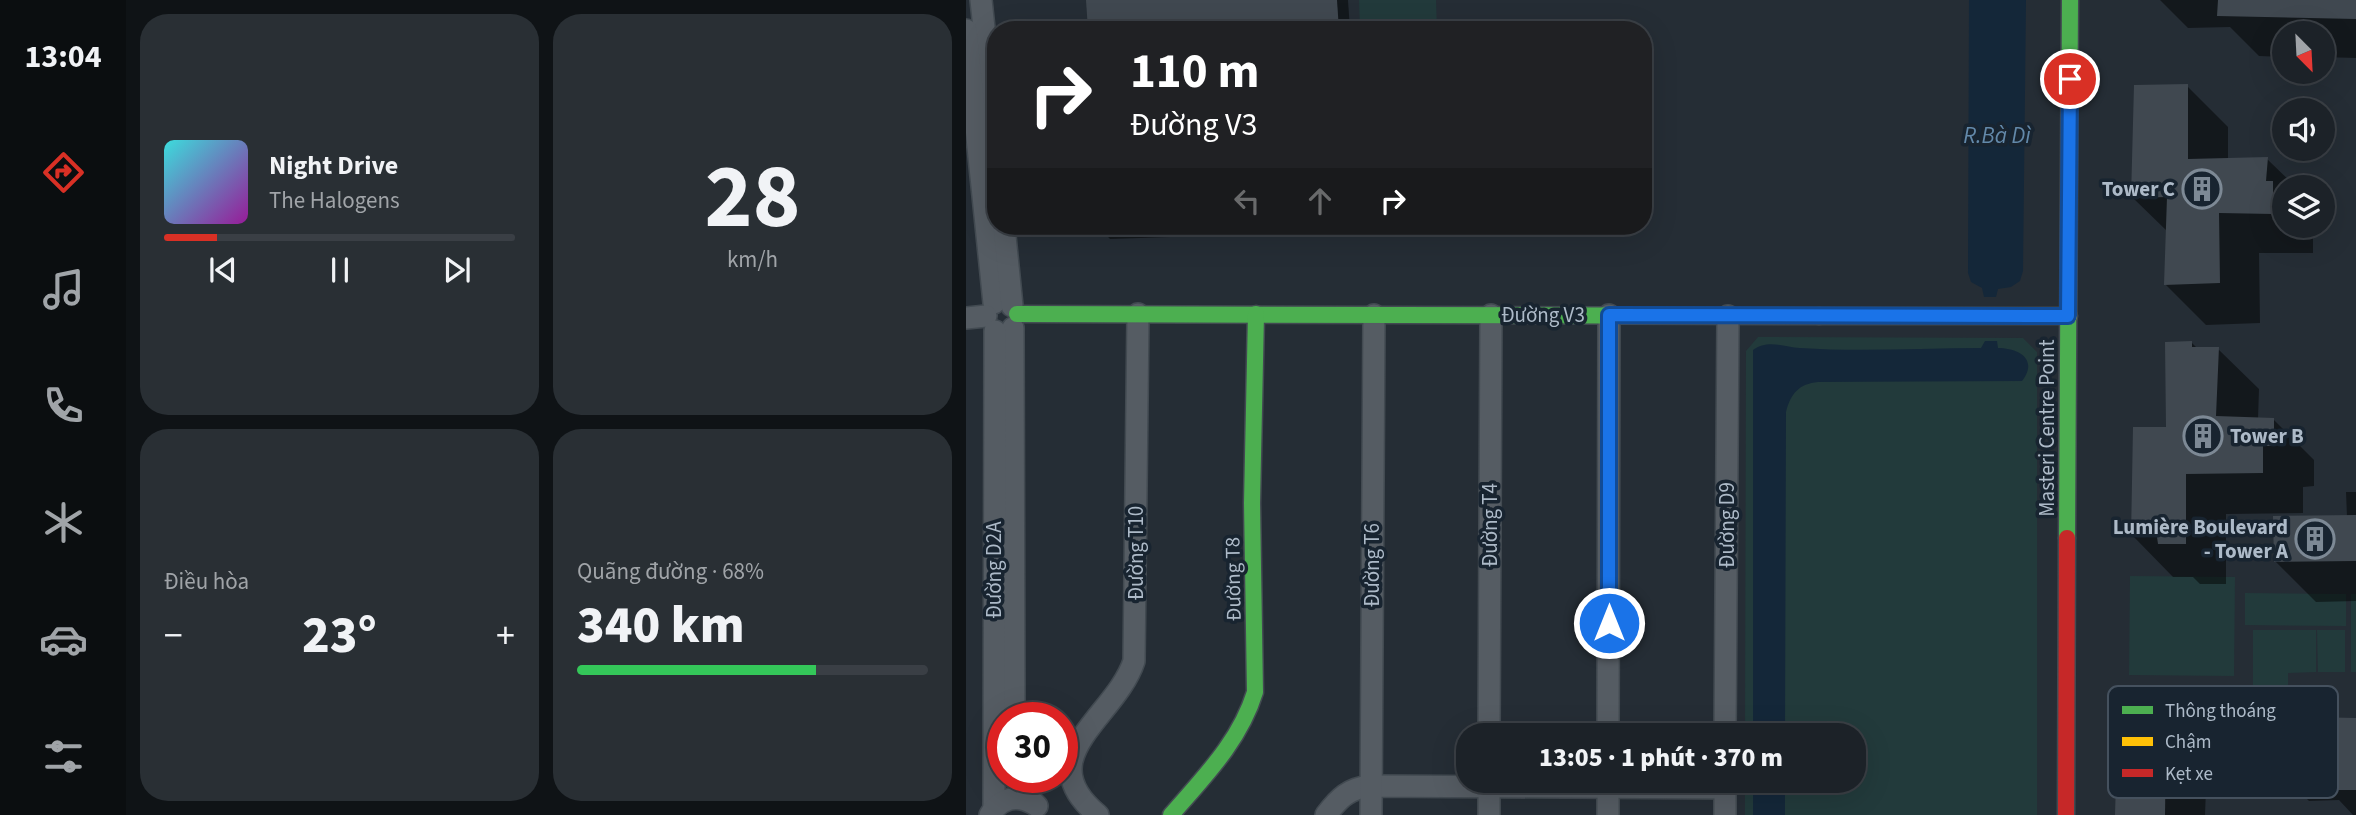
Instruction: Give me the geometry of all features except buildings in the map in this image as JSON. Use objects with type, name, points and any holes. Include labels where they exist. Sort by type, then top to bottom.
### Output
[{"type":"street","points":[[981,0],[987,56]]},
{"type":"street","name":"Masteri Centre Point","points":[[2066,815],[2070,0]]},
{"type":"street","name":"Đường D2A","points":[[966,30],[987,218]]},
{"type":"street","name":"Đường D2A","points":[[989,235],[998,317],[1013,702]]},
{"type":"street","name":"Đường D2A","points":[[992,812],[998,317],[1003,235]]},
{"type":"street","name":"Đường V3","points":[[998,317],[1138,314],[2068,316]]},
{"type":"street","name":"Đường T10","points":[[1098,815],[1076,792],[1070,772],[1073,752],[1078,743],[1122,688],[1134,661],[1138,314]]},
{"type":"street","name":"Đường T8","points":[[1171,815],[1245,722],[1255,692],[1252,503],[1256,314]]},
{"type":"street","name":"Đường T6","points":[[1371,815],[1374,315]]},
{"type":"street","name":"Đường T4","points":[[1489,723],[1491,315]]},
{"type":"street","points":[[1608,723],[1609,315]]},
{"type":"street","name":"Đường D9","points":[[1725,723],[1728,316]]},
{"type":"street","points":[[1326,815],[1343,795],[1355,789],[1371,786],[1456,785]]},
{"type":"street","points":[[1024,793],[1041,812]]},
{"type":"street","points":[[1489,793],[1489,815]]},
{"type":"street","points":[[1608,793],[1608,815]]},
{"type":"street","points":[[1725,793],[1725,815]]},
{"type":"street","points":[[992,812],[1002,802],[1023,799],[1041,812]]},
{"type":"green space","points":[[1359,0],[1436,0],[1437,21],[1360,21]]},
{"type":"green space","points":[[1758,337],[2023,338],[2037,352],[2037,815],[1745,815],[1745,793],[1866,793],[1866,723],[1745,723],[1746,351]]},
{"type":"green space","points":[[2130,576],[2235,577],[2234,676],[2129,675]]},
{"type":"green space","points":[[2245,593],[2346,594],[2346,626],[2245,625]]},
{"type":"green space","points":[[2351,594],[2356,594],[2356,672],[2351,672]]},
{"type":"green space","points":[[2253,630],[2316,630],[2316,672],[2288,673],[2288,686],[2253,686]]},
{"type":"green space","points":[[2317,630],[2345,630],[2345,672],[2318,672]]},
{"type":"water","name":"R.Bà Dì","points":[[1969,0],[2026,0],[2023,271],[2020,281],[2011,287],[1998,289],[1996,297],[1984,297],[1982,288],[1971,282],[1968,273]]},
{"type":"water","points":[[1985,341],[1997,341],[1998,348],[2013,350],[2024,356],[2028,367],[2022,381],[1818,382],[1801,387],[1793,395],[1786,412],[1785,723],[1753,723],[1753,350],[1770,344],[1845,350],[1981,348]]},
{"type":"water","points":[[1753,793],[1785,793],[1785,815],[1753,815]]},
{"type":"traffic: fast","points":[[2067,538],[2070,0]]},
{"type":"traffic: fast","points":[[1017,314],[1819,316]]},
{"type":"traffic: fast","points":[[1171,815],[1231,742],[1255,692],[1252,503],[1256,314]]},
{"type":"traffic: slow","points":[[1819,316],[2069,316]]},
{"type":"traffic: jam","points":[[2066,815],[2067,538]]},
{"type":"place","name":"Tower C","points":[[2202,189]]},
{"type":"place","name":"Tower B","points":[[2203,436]]},
{"type":"place","name":"Lumière Boulevard - Tower A","points":[[2315,539]]},
{"type":"route","points":[[1609,623],[1609,315],[2068,316],[2070,79]]}]
